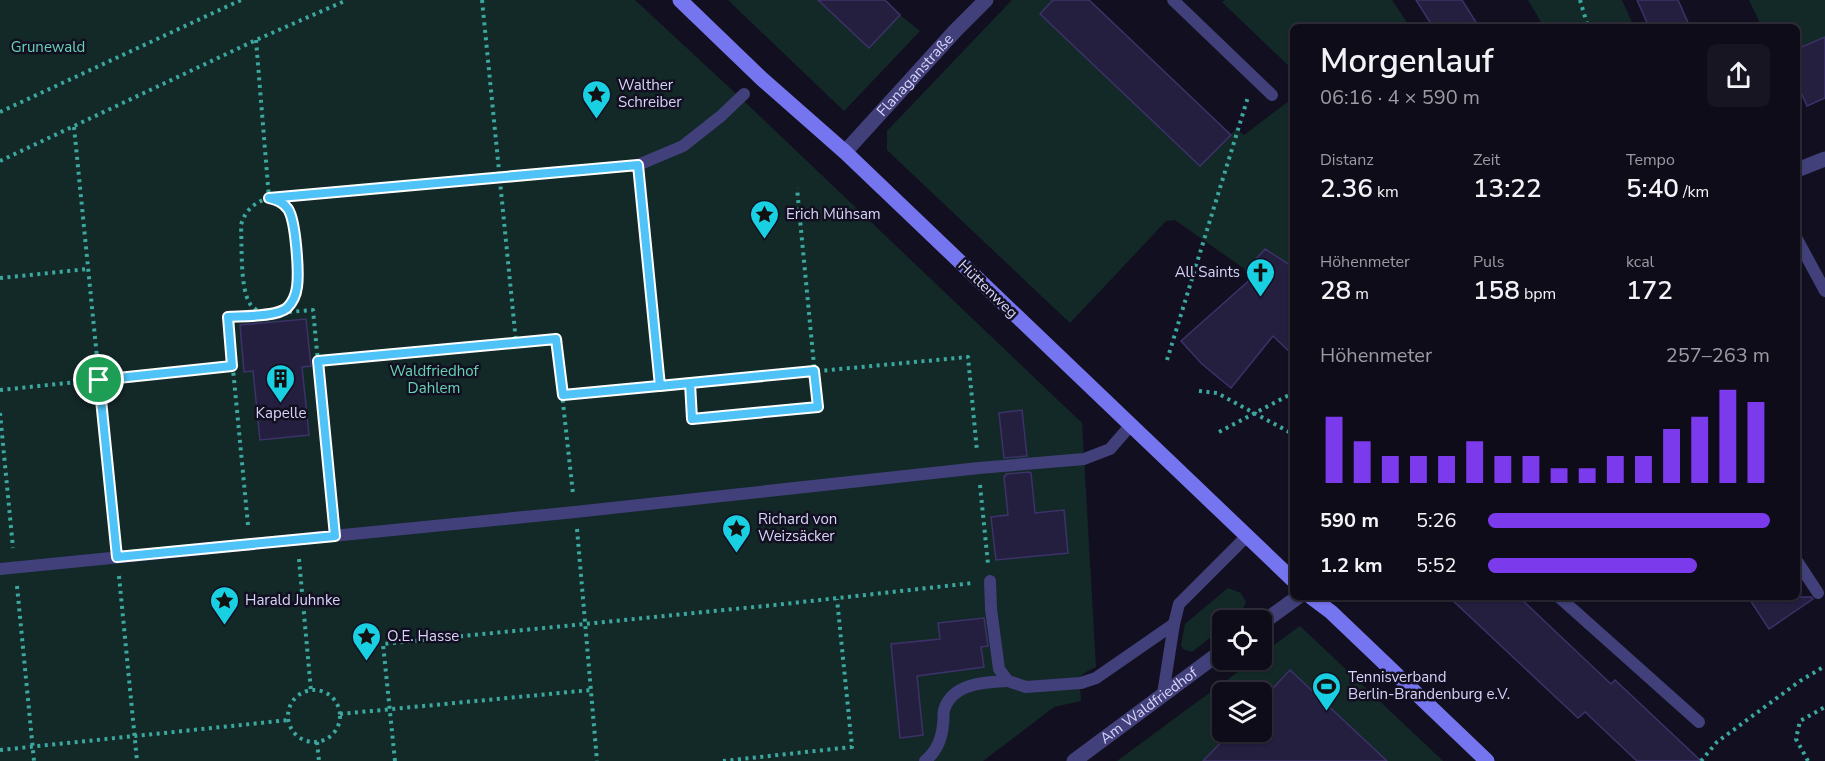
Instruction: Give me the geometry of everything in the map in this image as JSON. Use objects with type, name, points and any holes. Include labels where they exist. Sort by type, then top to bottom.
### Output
[{"type":"main road","name":"Hüttenweg","points":[[680,0],[762,79],[845,152],[1290,577]]},
{"type":"main road","points":[[1315,600],[1331,612],[1487,761]]},
{"type":"street","name":"Flanaganstraße","points":[[845,152],[986,0]]},
{"type":"street","points":[[1800,169],[1825,159]]},
{"type":"street","points":[[1272,616],[1294,600]]},
{"type":"street","name":"Am Waldfriedhof","points":[[1074,761],[1212,658]]},
{"type":"lane","points":[[1173,0],[1272,94]]},
{"type":"lane","points":[[638,165],[683,146],[721,117],[744,94]]},
{"type":"lane","points":[[1800,245],[1825,291]]},
{"type":"lane","points":[[0,569],[1084,459],[1110,449],[1130,426]]},
{"type":"lane","points":[[1163,694],[1179,604],[1247,536]]},
{"type":"lane","points":[[1800,566],[1818,593]]},
{"type":"lane","points":[[990,581],[991,609],[999,669],[1008,681]]},
{"type":"lane","points":[[1562,600],[1699,722]]},
{"type":"lane","points":[[925,761],[933,754],[938,744],[944,711],[951,696],[965,687],[1008,681],[1026,687],[1088,681],[1096,678],[1174,624]]},
{"type":"path","points":[[0,112],[241,0]]},
{"type":"path","points":[[0,161],[256,40],[347,0]]},
{"type":"path","points":[[482,0],[516,342]]},
{"type":"path","points":[[1580,0],[1587,24]]},
{"type":"path","points":[[256,40],[269,198]]},
{"type":"path","points":[[1167,360],[1254,78]]},
{"type":"path","points":[[74,127],[137,761]]},
{"type":"path","points":[[269,198],[278,200],[287,207],[294,222],[298,279],[294,300],[285,309],[272,314],[258,311],[249,303],[245,290],[241,225],[243,216],[258,201],[269,198],[638,165],[660,386]]},
{"type":"path","points":[[690,383],[692,419],[818,407],[797,188]]},
{"type":"path","points":[[0,278],[88,269]]},
{"type":"path","points":[[250,543],[228,317],[312,310],[335,536]]},
{"type":"path","points":[[318,361],[556,339],[571,470]]},
{"type":"path","points":[[0,390],[232,366]]},
{"type":"path","points":[[563,395],[868,366]]},
{"type":"path","points":[[1199,391],[1217,393],[1290,432]]},
{"type":"path","points":[[1219,432],[1290,395]]},
{"type":"path","points":[[297,540],[311,691]]},
{"type":"path","points":[[579,548],[597,761]]},
{"type":"path","points":[[395,761],[383,644],[896,592]]},
{"type":"path","points":[[723,761],[852,747],[837,599]]},
{"type":"path","points":[[1701,761],[1717,742],[1800,681],[1825,666]]},
{"type":"path","points":[[340,714],[591,690]]},
{"type":"path","points":[[311,691],[319,691],[333,699],[340,714],[340,722],[331,736],[317,742],[298,737],[289,720],[289,712],[296,698],[311,691]]},
{"type":"path","points":[[1808,761],[1796,739],[1800,721],[1825,706]]},
{"type":"path","points":[[0,750],[289,720]]},
{"type":"path","points":[[317,742],[319,761]]},
{"type":"path","points":[[790,753],[790,761]]},
{"type":"green space","name":"Waldfriedhof Dahlem","points":[[0,0],[635,0],[1082,423],[1096,667],[1081,676],[1081,701],[1054,707],[983,761],[0,761]]},
{"type":"green space","points":[[728,0],[818,0],[869,48],[900,15],[920,31],[844,111]]},
{"type":"green space","points":[[1012,0],[1053,0],[1040,14],[1200,166],[1236,129],[1244,135],[1290,100],[1290,266],[1265,249],[1246,270],[1175,220],[1166,221],[1070,323],[887,150],[887,131]]},
{"type":"green space","points":[[1225,0],[1392,0],[1408,24],[1290,24],[1290,67],[1222,2]]},
{"type":"green space","points":[[1528,0],[1622,0],[1633,24],[1542,24]]},
{"type":"green space","points":[[1749,0],[1825,0],[1825,37],[1800,48],[1800,24],[1761,24]]},
{"type":"green space","points":[[1228,588],[1241,593],[1246,602],[1242,610],[1212,610],[1212,636],[1192,652],[1183,649],[1181,645],[1185,624]]},
{"type":"green space","name":"Tennisverband Berlin-Brandenburg e.V.","points":[[1300,626],[1443,761],[1117,761],[1212,691],[1212,742],[1272,742],[1272,682],[1224,682],[1240,670],[1272,670],[1272,647]]},
{"type":"building","points":[[818,0],[885,0],[900,15],[869,48]]},
{"type":"building","points":[[1053,0],[1089,0],[1231,135],[1200,166],[1040,14]]},
{"type":"building","points":[[1416,0],[1462,0],[1477,24],[1431,24]]},
{"type":"building","points":[[1637,0],[1678,0],[1689,24],[1648,24]]},
{"type":"building","points":[[1825,37],[1825,98],[1807,106],[1800,90],[1800,48]]},
{"type":"building","name":"All Saints","points":[[1265,249],[1290,265],[1290,352],[1273,336],[1231,388],[1202,364],[1181,341],[1253,277],[1246,270]]},
{"type":"building","name":"Kapelle","points":[[306,319],[311,366],[302,367],[309,435],[260,440],[253,371],[244,372],[240,325]]},
{"type":"building","points":[[1022,410],[1027,456],[1004,458],[999,413]]},
{"type":"building","points":[[1031,473],[1035,513],[1064,510],[1068,553],[996,560],[991,517],[1008,515],[1004,476]]},
{"type":"building","points":[[1800,597],[1813,599],[1769,629],[1750,600],[1800,600]]},
{"type":"building","points":[[1452,600],[1522,600],[1611,684],[1615,680],[1701,761],[1637,761],[1585,712],[1578,718]]},
{"type":"building","points":[[984,618],[988,646],[981,647],[984,667],[917,676],[923,735],[900,738],[891,644],[940,639],[938,623]]},
{"type":"building","points":[[1290,670],[1387,761],[1203,761],[1221,742],[1272,742],[1272,689]]},
{"type":"place","name":"Walther Schreiber","points":[[597,120]]},
{"type":"place","name":"Erich Mühsam","points":[[765,240]]},
{"type":"place","name":"All Saints","points":[[1261,298]]},
{"type":"place","name":"Kapelle","points":[[281,404]]},
{"type":"place","name":"Richard von Weizsäcker","points":[[737,554]]},
{"type":"place","name":"Harald Juhnke","points":[[224,626]]},
{"type":"place","name":"O.E. Hasse","points":[[366,662]]},
{"type":"place","name":"Tennisverband Berlin-Brandenburg e.V.","points":[[1327,712]]},
{"type":"route","points":[[99,380],[117,557],[335,536],[318,361],[556,339],[563,395],[660,386],[680,384],[814,371],[818,407],[692,419],[690,383],[660,386],[638,165],[269,198],[278,200],[287,207],[294,222],[298,279],[294,300],[285,309],[272,314],[228,317],[232,366],[99,380]]},
{"type":"park label","name":"Grunewald","points":[[48,47]]}]
